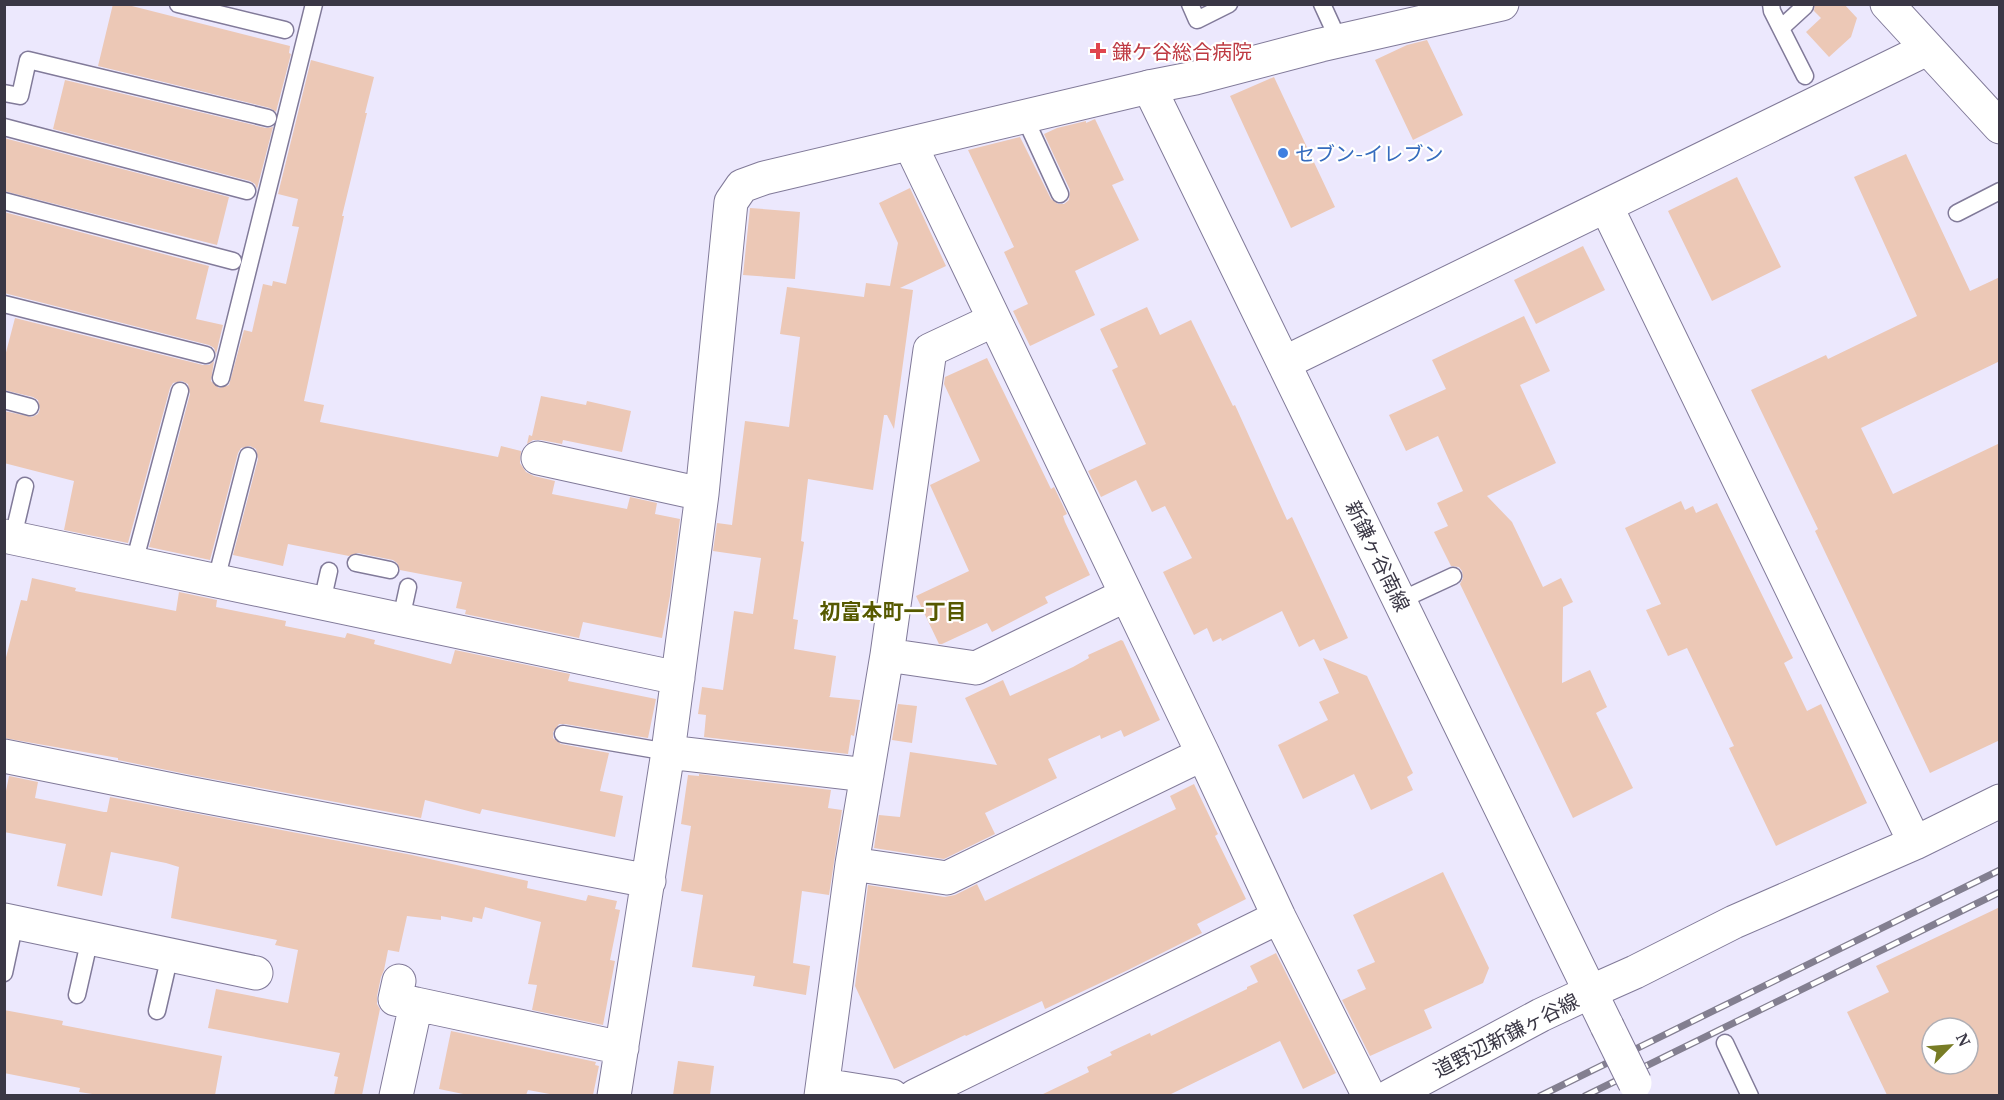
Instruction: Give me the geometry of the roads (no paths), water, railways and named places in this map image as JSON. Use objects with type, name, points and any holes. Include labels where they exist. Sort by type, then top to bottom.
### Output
[{"type":"street","points":[[614,1095],[649,881],[678,678],[702,494],[731,202],[742,186],[764,178],[1502,4]]},
{"type":"street","points":[[1887,4],[2000,127]]},
{"type":"street","points":[[1284,363],[1926,48]]},
{"type":"street","name":"新鎌ヶ谷南線","points":[[1149,87],[1638,1089]]},
{"type":"street","points":[[910,144],[1279,916],[1369,1095]]},
{"type":"street","points":[[1606,206],[1915,843]]},
{"type":"street","points":[[892,1095],[822,1090],[852,864],[887,655],[930,350],[994,320]]},
{"type":"street","points":[[538,458],[702,494]]},
{"type":"street","points":[[9,536],[678,678]]},
{"type":"street","points":[[887,655],[976,668],[1126,595]]},
{"type":"street","points":[[668,752],[867,775]]},
{"type":"street","points":[[852,864],[946,878],[1203,754]]},
{"type":"street","points":[[4,756],[187,794],[649,881]]},
{"type":"street","name":"道野辺新鎌ヶ谷線","points":[[1390,1095],[1541,1015],[1635,972],[1734,922],[1915,843],[2000,801]]},
{"type":"street","points":[[915,1095],[1279,916]]},
{"type":"street","points":[[10,921],[256,973]]},
{"type":"street","points":[[396,1095],[407,992],[622,1048]]},
{"type":"lane","points":[[178,4],[285,30]]},
{"type":"lane","points":[[221,378],[314,4]]},
{"type":"lane","points":[[1190,4],[1197,20],[1229,4]]},
{"type":"lane","points":[[1322,4],[1339,41]]},
{"type":"lane","points":[[1773,6],[1781,28],[1806,76]]},
{"type":"lane","points":[[1781,28],[1805,6]]},
{"type":"lane","points":[[4,93],[20,96],[28,60],[268,118]]},
{"type":"lane","points":[[1024,116],[1060,194]]},
{"type":"lane","points":[[4,127],[247,191]]},
{"type":"lane","points":[[1957,213],[2000,191]]},
{"type":"lane","points":[[4,201],[233,261]]},
{"type":"lane","points":[[4,304],[206,355]]},
{"type":"lane","points":[[134,563],[180,391]]},
{"type":"lane","points":[[4,400],[30,407]]},
{"type":"lane","points":[[216,580],[248,456]]},
{"type":"lane","points":[[9,536],[25,486]]},
{"type":"lane","points":[[356,563],[390,570]]},
{"type":"lane","points":[[322,603],[329,571]]},
{"type":"lane","points":[[1399,601],[1453,576]]},
{"type":"lane","points":[[401,619],[408,588]]},
{"type":"lane","points":[[563,734],[668,752]]},
{"type":"lane","points":[[4,974],[10,921]]},
{"type":"lane","points":[[77,995],[90,938]]},
{"type":"lane","points":[[158,1011],[170,955]]},
{"type":"lane","points":[[1725,1043],[1750,1095]]},
{"type":"railway","points":[[1540,1096],[2000,870]]},
{"type":"railway","points":[[1585,1096],[2000,892]]},
{"type":"place","name":"鎌ケ谷総合病院","points":[[1098,51]]},
{"type":"place","name":"セブン-イレブン","points":[[1283,153]]},
{"type":"district","name":"初富本町一丁目","points":[[893,611]]}]
